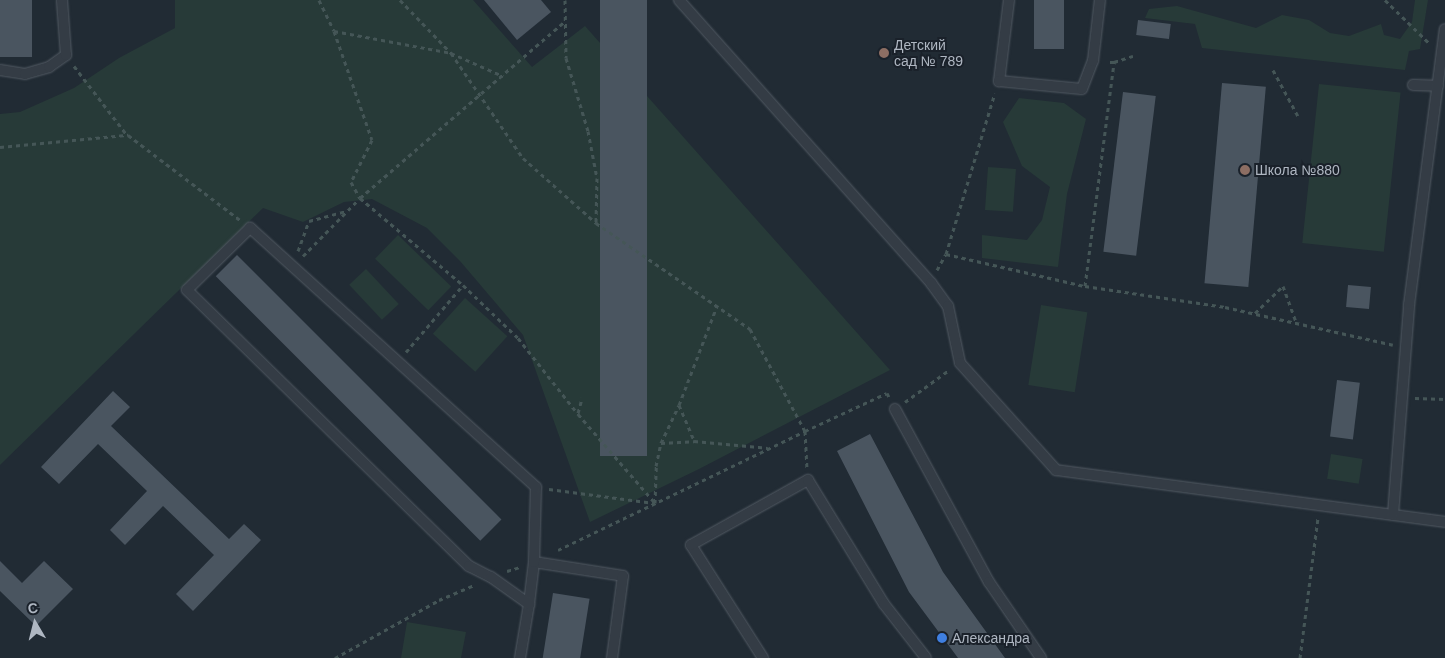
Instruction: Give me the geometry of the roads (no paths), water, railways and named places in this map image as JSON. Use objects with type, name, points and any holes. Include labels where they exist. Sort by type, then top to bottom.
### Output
[{"type":"lane","points":[[0,70],[25,74],[49,67],[66,55],[62,0]]},
{"type":"lane","points":[[679,0],[931,283],[948,306],[960,363],[1056,470],[1445,522]]},
{"type":"lane","points":[[1009,0],[999,81],[1082,88],[1093,61],[1100,0]]},
{"type":"lane","points":[[1393,515],[1409,305],[1445,29]]},
{"type":"lane","points":[[1413,85],[1438,86]]},
{"type":"lane","points":[[520,658],[528,604],[534,562],[536,487],[250,228],[187,290],[469,566],[491,577],[528,604]]},
{"type":"lane","points":[[895,409],[989,582],[1041,658]]},
{"type":"lane","points":[[763,658],[753,646],[691,545],[808,480],[884,604],[926,658]]},
{"type":"lane","points":[[534,562],[624,576],[612,658]]},
{"type":"place","name":"Детский сад № 789","points":[[884,53]]},
{"type":"place","name":"Школа №880","points":[[1245,170]]},
{"type":"place","name":"Александра","points":[[942,638]]}]
